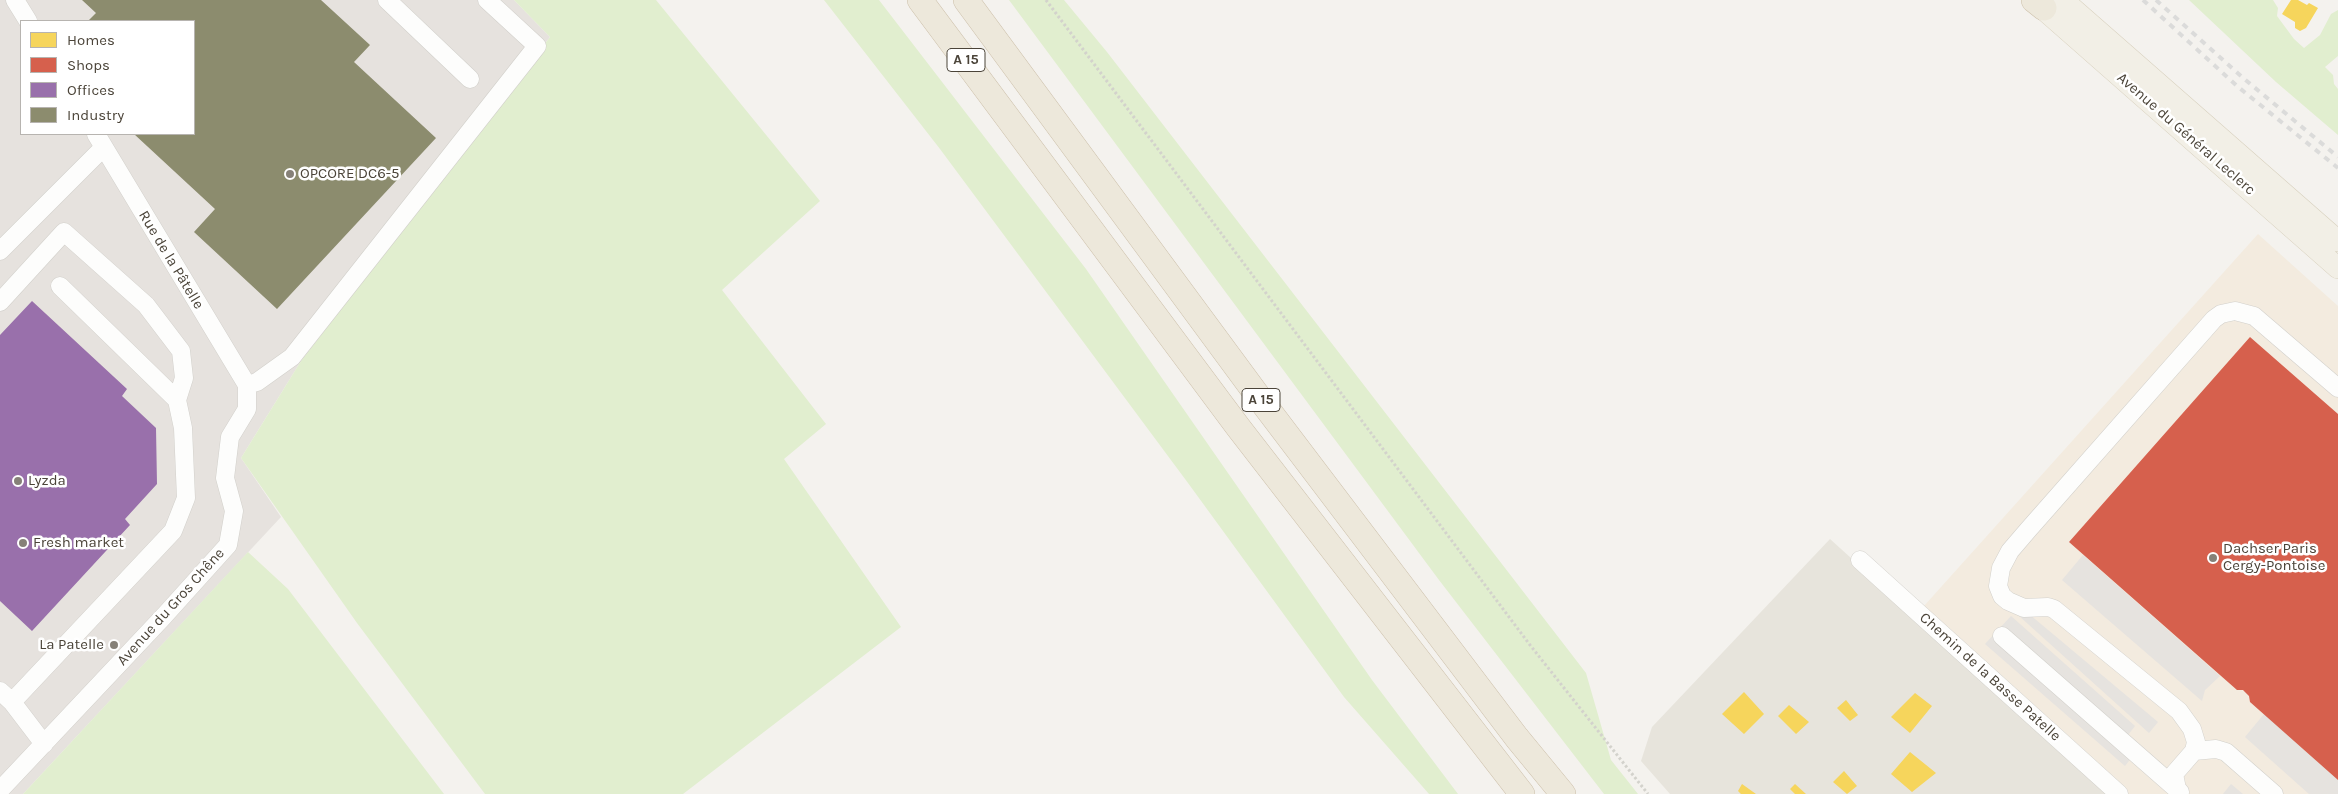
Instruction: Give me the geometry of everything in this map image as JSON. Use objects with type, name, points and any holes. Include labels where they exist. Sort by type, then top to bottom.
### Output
[{"type":"highway","name":"A 15","points":[[920,0],[1238,427],[1522,794]]},
{"type":"highway","name":"A 15","points":[[966,0],[1266,407],[1516,738],[1562,794]]},
{"type":"main road","name":"Avenue du Général Leclerc","points":[[2043,2],[2338,241]]},
{"type":"main road","name":"Avenue du Général Leclerc","points":[[2043,2],[2338,268]]},
{"type":"street","points":[[15,0],[27,20]]},
{"type":"street","points":[[387,0],[470,79]]},
{"type":"street","points":[[247,385],[257,382],[292,357],[537,46],[487,0]]},
{"type":"street","points":[[0,251],[100,140]]},
{"type":"street","name":"Rue de la Pâtelle","points":[[100,140],[247,385]]},
{"type":"street","points":[[0,302],[64,232],[146,305],[181,351],[184,378],[176,400]]},
{"type":"street","points":[[44,744],[6,697],[173,531],[186,498],[183,428],[176,400],[60,286]]},
{"type":"street","points":[[2179,792],[2174,774],[2194,751],[2196,742],[2192,729],[2169,701],[2054,610],[2041,606],[2024,608],[2008,601],[2002,596],[1998,586],[2001,568],[2010,552],[2034,523],[2214,319],[2221,314],[2235,310],[2254,316],[2338,388]]},
{"type":"street","name":"Avenue du Gros Chêne","points":[[0,790],[164,616],[228,545],[234,511],[225,478],[230,438],[247,409],[247,385]]},
{"type":"street","name":"Chemin de la Basse Patelle","points":[[1860,560],[2119,794]]},
{"type":"street","points":[[2002,636],[2179,792]]},
{"type":"street","points":[[2194,751],[2216,749],[2226,752],[2274,794]]},
{"type":"path","points":[[1046,0],[1530,645],[1648,794]]},
{"type":"shaded area","points":[[0,0],[514,0],[550,37],[301,361],[241,458],[281,517],[23,794],[0,794]]},
{"type":"shaded area","points":[[2258,234],[2338,306],[2338,794],[2109,794],[1915,616]]},
{"type":"shaded area","points":[[1830,539],[2109,794],[1670,794],[1641,761],[1652,727]]},
{"type":"shaded area","points":[[2083,555],[2220,676],[2205,690],[2202,701],[2062,580]]},
{"type":"shaded area","points":[[2023,609],[2158,722],[2149,733],[2018,615]]},
{"type":"shaded area","points":[[2011,616],[2135,726],[2128,735],[2135,753],[2125,766],[1985,644]]},
{"type":"shaded area","points":[[2264,714],[2338,780],[2338,794],[2309,794],[2245,737]]},
{"type":"shaded area","points":[[2231,784],[2243,794],[2223,794]]},
{"type":"green space","points":[[514,0],[656,0],[820,201],[722,290],[826,424],[784,459],[901,627],[683,794],[485,794],[357,623],[241,458],[301,361],[550,37]]},
{"type":"green space","points":[[824,0],[879,0],[1086,269],[1372,680],[1458,794],[1429,794],[1344,697],[940,149]]},
{"type":"green space","points":[[1009,0],[1064,0],[1107,52],[1586,673],[1611,760],[1638,794],[1604,794],[1439,580]]},
{"type":"green space","points":[[2189,0],[2273,0],[2278,8],[2277,16],[2294,39],[2304,48],[2320,35],[2331,14],[2338,10],[2338,56],[2325,67],[2333,75],[2334,84],[2338,89],[2338,135],[2276,82]]},
{"type":"green space","points":[[248,552],[288,589],[444,794],[23,794]]},
{"type":"building: Homes","points":[[2291,0],[2298,0],[2307,5],[2309,3],[2318,8],[2306,28],[2300,31],[2295,28],[2295,22],[2282,14]]},
{"type":"building: Homes","points":[[1744,692],[1764,714],[1744,734],[1722,714]]},
{"type":"building: Homes","points":[[1915,693],[1932,706],[1910,733],[1891,717]]},
{"type":"building: Homes","points":[[1846,700],[1858,715],[1850,721],[1837,708]]},
{"type":"building: Homes","points":[[1789,705],[1809,722],[1796,734],[1778,716]]},
{"type":"building: Homes","points":[[1910,752],[1936,773],[1912,792],[1891,774]]},
{"type":"building: Homes","points":[[1844,771],[1857,786],[1847,794],[1833,782]]},
{"type":"building: Homes","points":[[1742,784],[1756,794],[1741,794],[1738,791]]},
{"type":"building: Homes","points":[[1795,784],[1806,794],[1795,794],[1790,789]]},
{"type":"building: Shops","name":"Dachser Paris Cergy-Pontoise","points":[[2250,337],[2338,414],[2338,780],[2250,702],[2249,696],[2243,690],[2237,690],[2069,542]]},
{"type":"building: Offices","points":[[32,301],[127,389],[122,396],[156,428],[157,484],[125,519],[130,525],[32,631],[0,601],[0,335]]},
{"type":"building: Industry","name":"OPCORE DC6-5","points":[[82,0],[321,0],[370,45],[354,62],[436,138],[277,309],[194,232],[215,209],[135,135],[195,135],[195,20],[89,20],[96,13]]},
{"type":"railway","points":[[2143,0],[2237,86],[2338,168]]},
{"type":"railway","points":[[2156,0],[2242,77],[2338,157]]},
{"type":"place","name":"OPCORE DC6-5","points":[[290,174]]},
{"type":"place","name":"Lyzda","points":[[18,481]]},
{"type":"place","name":"Fresh market","points":[[23,543]]},
{"type":"place","name":"Dachser Paris Cergy-Pontoise","points":[[2213,558]]},
{"type":"place","name":"La Patelle","points":[[114,645]]}]
